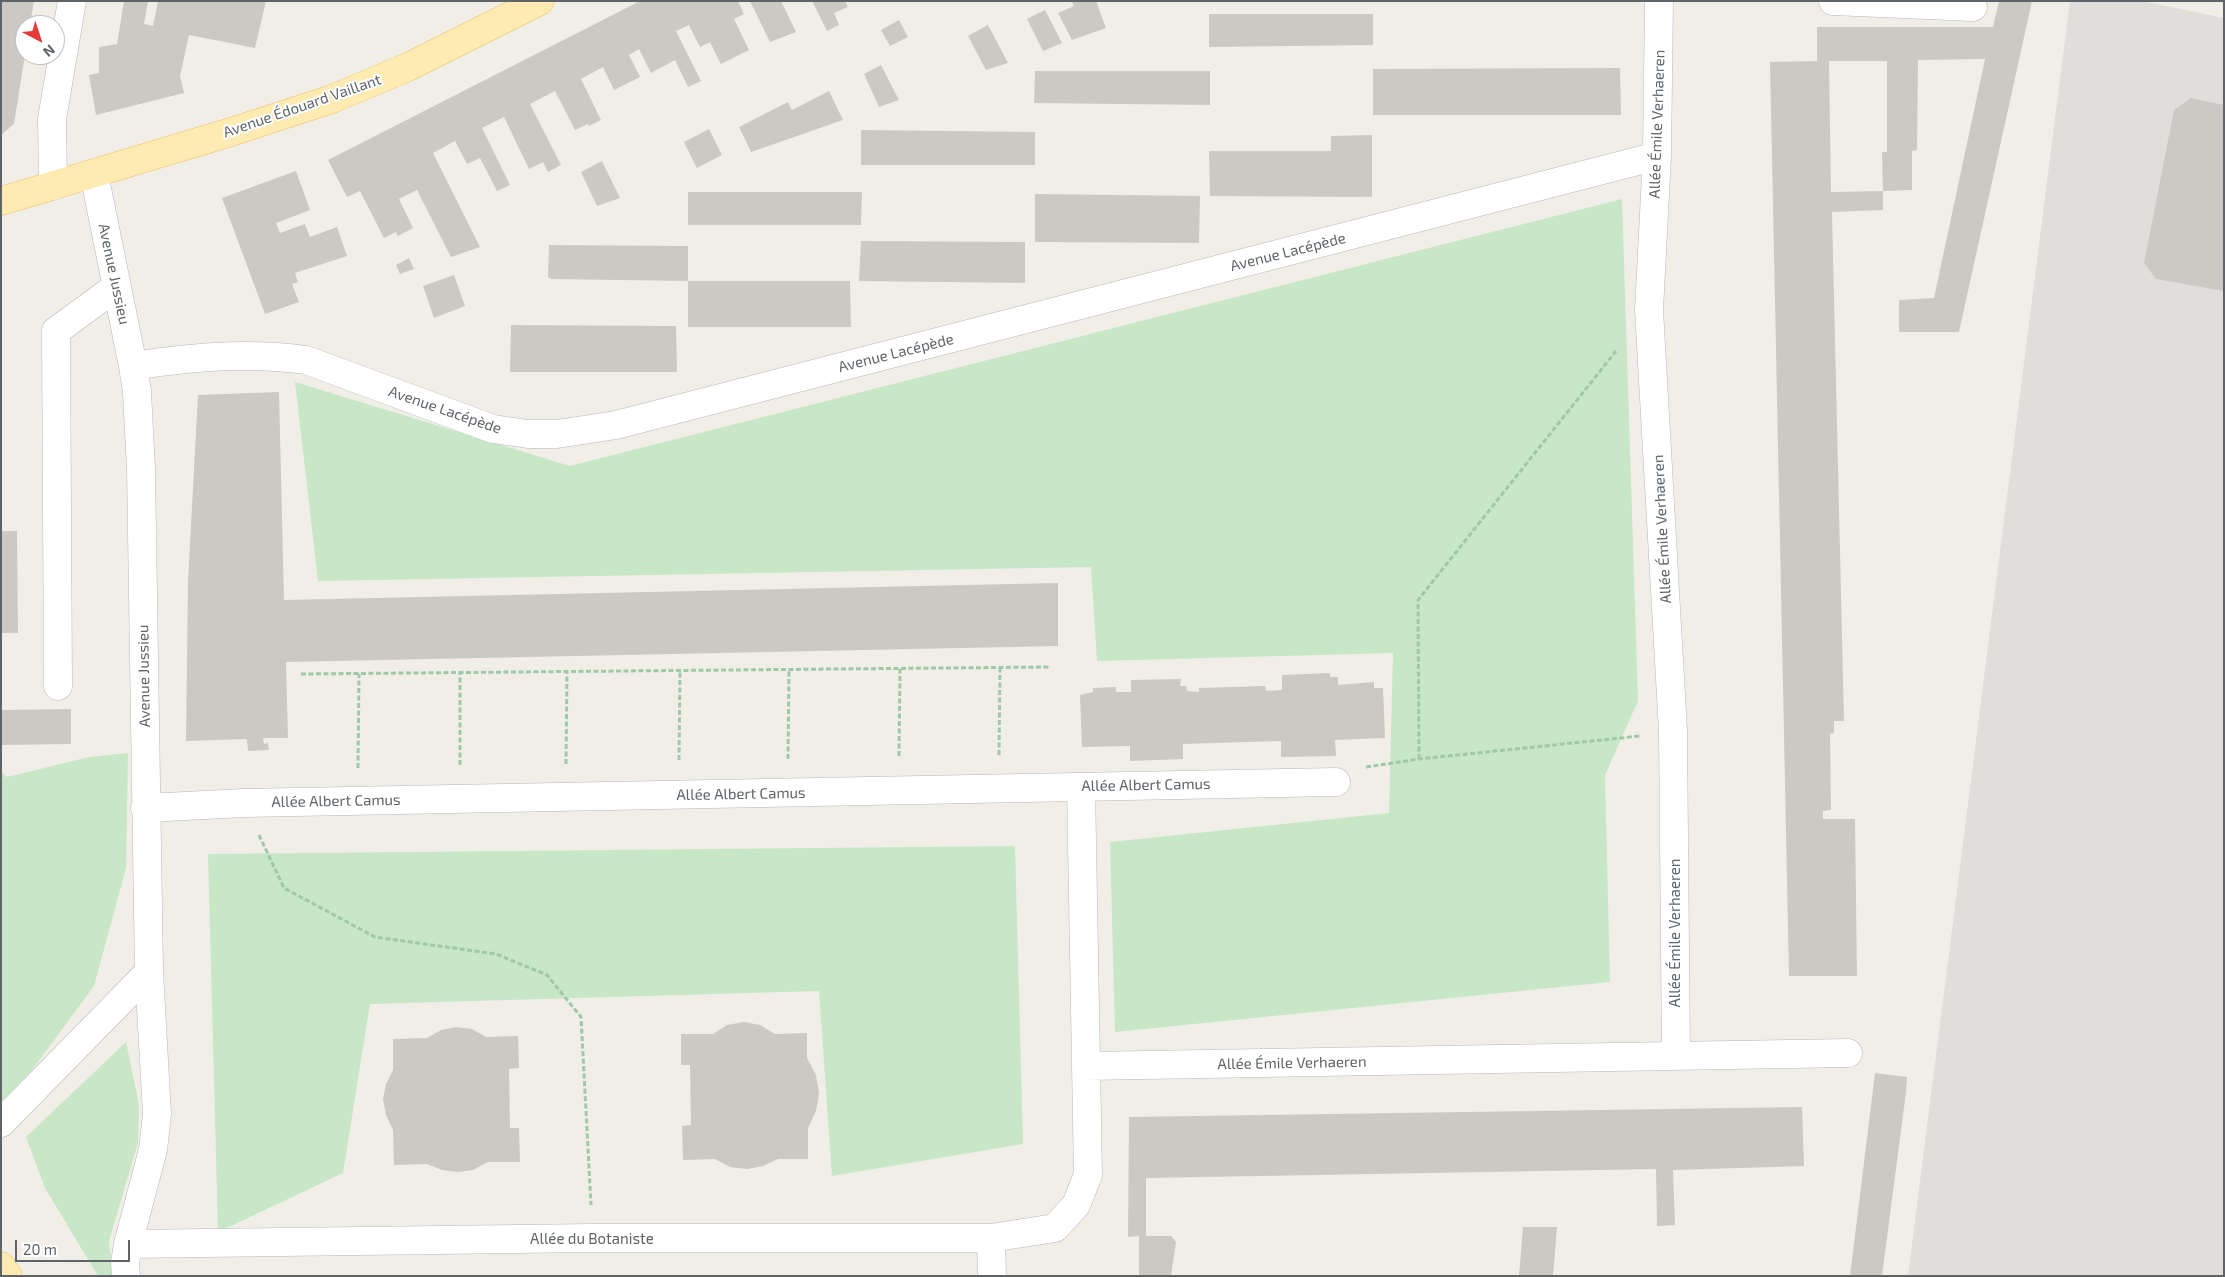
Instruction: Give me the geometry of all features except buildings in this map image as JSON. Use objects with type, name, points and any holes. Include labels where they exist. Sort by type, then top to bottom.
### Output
[{"type":"main road","name":"Avenue Édouard Vaillant","points":[[1,201],[94,174],[332,99],[408,67],[540,1]]},
{"type":"main road","points":[[1,1266],[8,1276]]},
{"type":"street","points":[[53,186],[52,119],[72,1]]},
{"type":"street","name":"Allée Émile Verhaeren","points":[[1660,1],[1657,156],[1649,310],[1673,731],[1676,1056]]},
{"type":"street","points":[[1833,1],[1973,8]]},
{"type":"street","name":"Avenue Lacépède","points":[[133,366],[212,355],[256,354],[280,356],[306,360],[493,429],[528,434],[586,431],[616,425],[1657,156]]},
{"type":"street","name":"Avenue Jussieu","points":[[94,174],[133,366],[140,428],[149,972],[157,1114],[153,1150],[128,1244],[125,1263],[126,1276]]},
{"type":"street","points":[[58,686],[56,331],[116,287]]},
{"type":"street","name":"Allée Albert Camus","points":[[145,808],[244,803],[1336,782]]},
{"type":"street","points":[[1081,786],[1087,1066]]},
{"type":"street","points":[[1,1123],[149,972]]},
{"type":"street","name":"Allée Émile Verhaeren","points":[[1087,1066],[1848,1053]]},
{"type":"street","name":"Allée du Botaniste","points":[[128,1244],[593,1238],[991,1238],[1055,1228],[1076,1205],[1088,1175],[1087,1066]]},
{"type":"street","points":[[991,1238],[992,1276]]},
{"type":"path","points":[[1419,759],[1418,600],[1649,310]]},
{"type":"path","points":[[301,674],[1051,667]]},
{"type":"path","points":[[999,788],[1000,668]]},
{"type":"path","points":[[898,790],[900,669]]},
{"type":"path","points":[[788,792],[789,670]]},
{"type":"path","points":[[679,795],[680,671]]},
{"type":"path","points":[[566,797],[567,672]]},
{"type":"path","points":[[460,673],[460,799]]},
{"type":"path","points":[[358,801],[359,674]]},
{"type":"path","points":[[1336,782],[1358,768],[1419,759],[1613,740],[1673,731]]},
{"type":"path","points":[[244,803],[284,888],[375,937],[496,954],[547,975],[570,1003],[581,1017],[593,1238]]},
{"type":"shaded area","points":[[2070,1],[2142,1],[2224,18],[2224,1276],[1908,1276]]},
{"type":"green space","points":[[1622,199],[1638,701],[1605,775],[1610,982],[1115,1032],[1110,842],[1389,813],[1393,653],[1097,661],[1091,567],[318,581],[295,382],[570,466]]},
{"type":"green space","points":[[128,753],[126,868],[94,986],[32,1070],[1,1102],[1,772],[7,777],[89,757]]},
{"type":"green space","points":[[1015,846],[1023,1144],[832,1176],[819,991],[370,1004],[343,1173],[218,1232],[208,854]]},
{"type":"green space","points":[[126,1042],[139,1105],[138,1143],[109,1241],[111,1276],[98,1276],[45,1188],[26,1137]]}]
